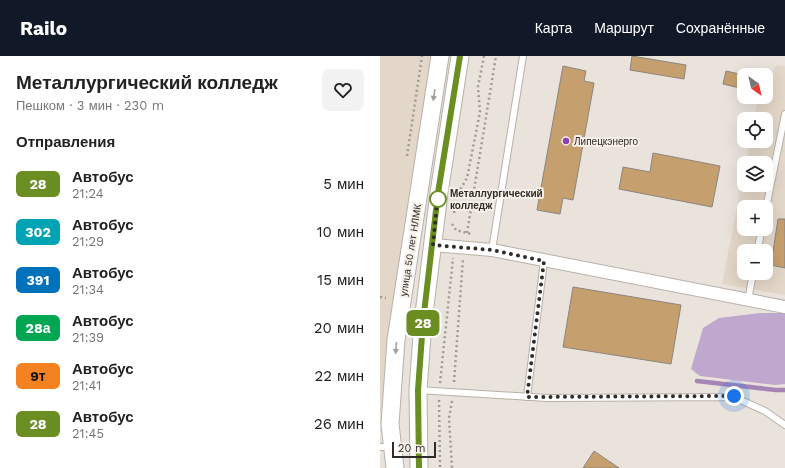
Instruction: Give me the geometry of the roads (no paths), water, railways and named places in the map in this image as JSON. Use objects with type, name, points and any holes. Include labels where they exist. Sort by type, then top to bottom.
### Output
[{"type":"main road","name":"улица 50 лет НЛМК","points":[[394,468],[386,447],[390,424],[396,340],[440,56]]},
{"type":"main road","name":"улица 50 лет НЛМК","points":[[419,468],[418,390],[423,322],[438,193],[460,56]]},
{"type":"street","points":[[433,245],[454,247],[493,245],[544,261],[785,307]]},
{"type":"lane","points":[[493,245],[523,56]]},
{"type":"lane","points":[[768,200],[785,114]]},
{"type":"lane","points":[[527,397],[544,261]]},
{"type":"lane","points":[[748,301],[752,280]]},
{"type":"lane","points":[[418,390],[527,397],[734,396],[765,411],[785,425]]},
{"type":"waterway","points":[[697,381],[785,390]]},
{"type":"place","name":"Липецкэнерго","points":[[566,141]]},
{"type":"place","name":"Металлургический колледж","points":[[438,199]]}]
